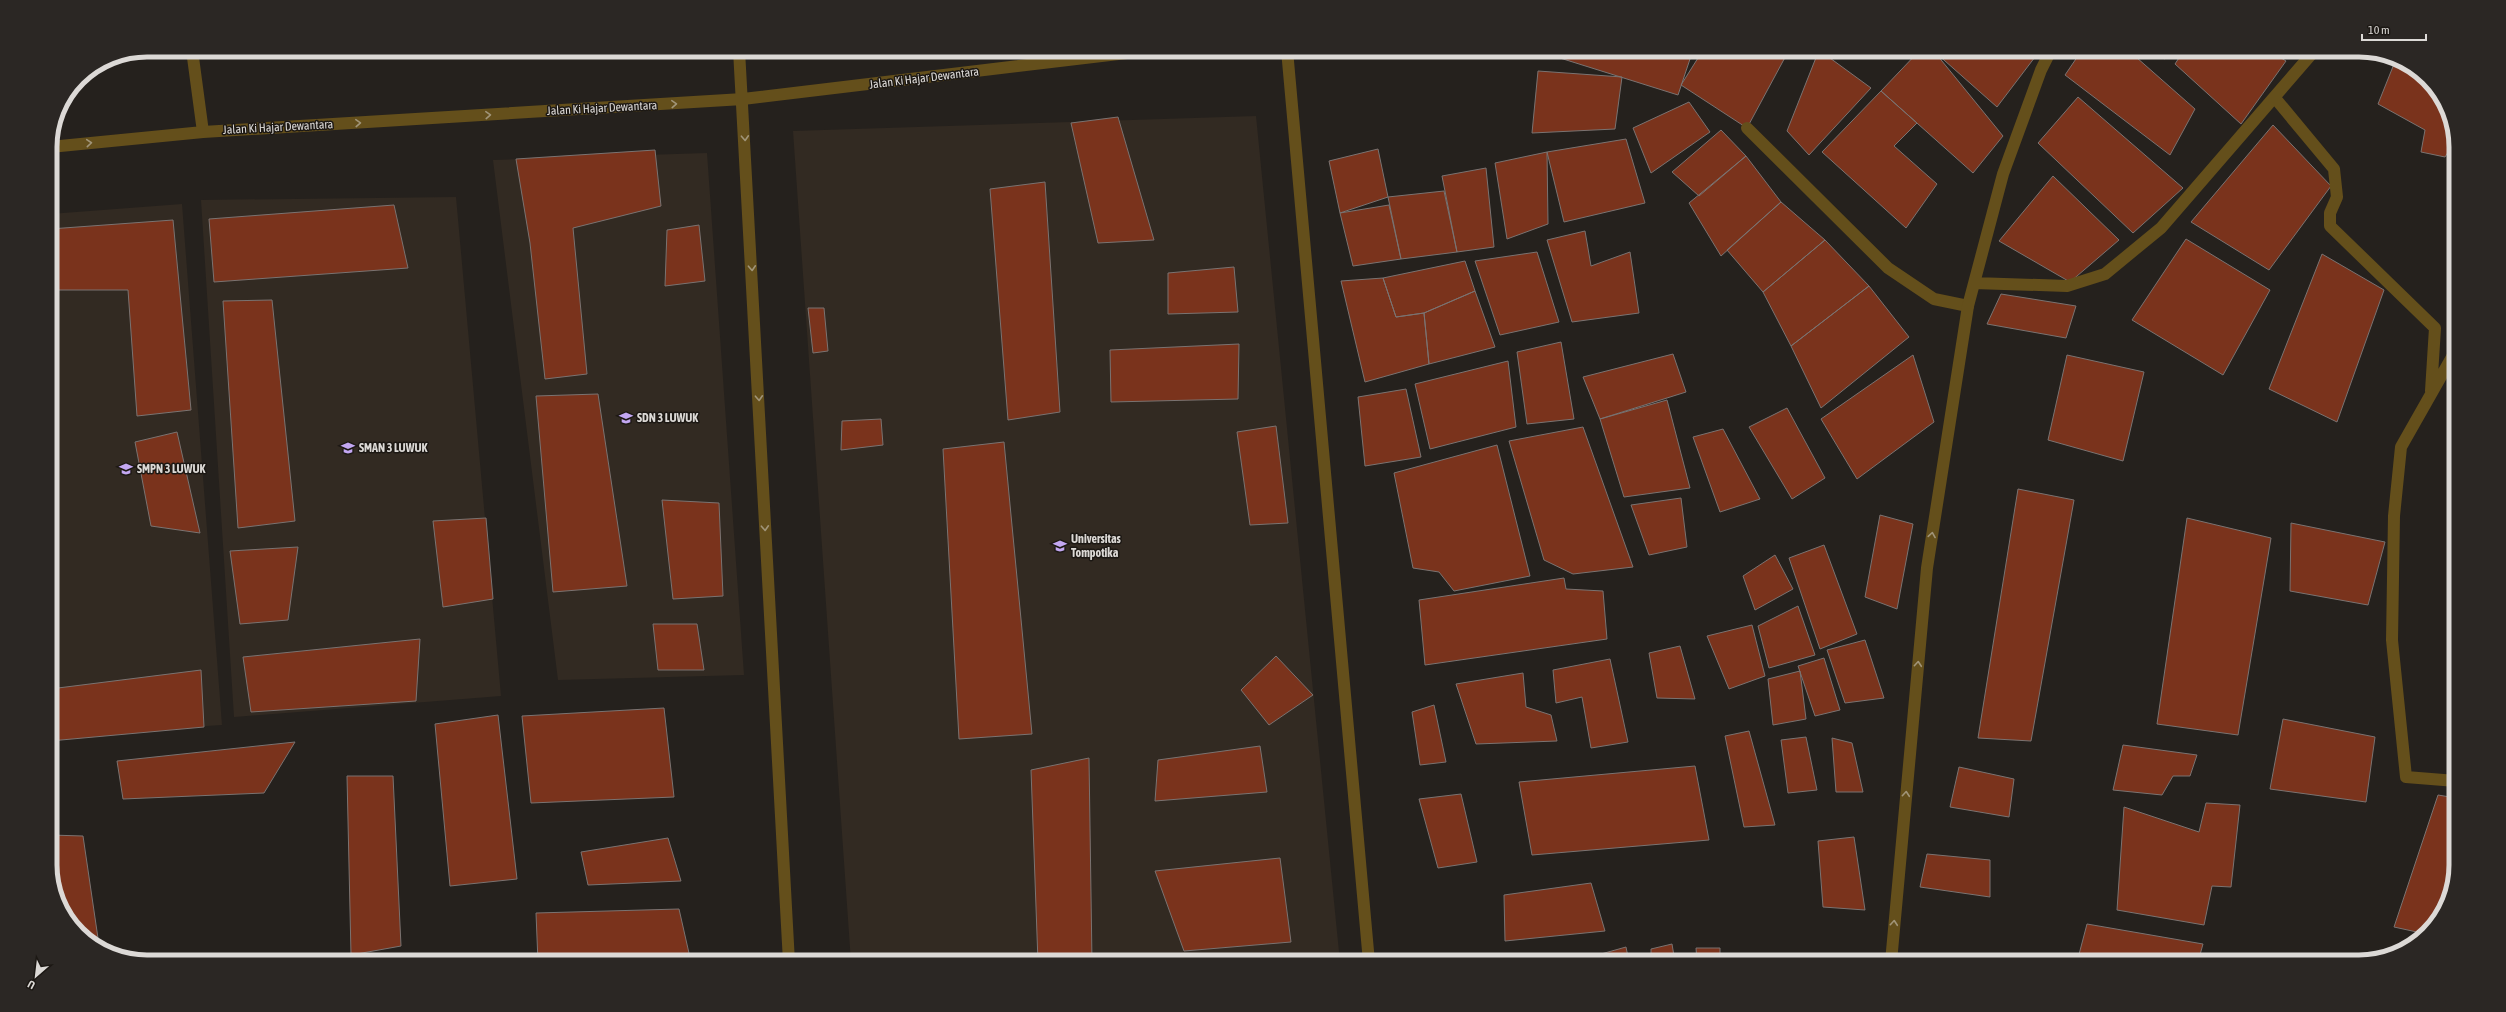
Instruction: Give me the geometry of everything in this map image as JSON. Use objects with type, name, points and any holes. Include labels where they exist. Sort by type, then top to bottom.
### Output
[{"type":"street","points":[[193,57],[203,132]]},
{"type":"street","points":[[740,57],[744,99],[789,955]]},
{"type":"street","name":"Jalan Ki Hajar Dewantara","points":[[57,145],[203,132],[744,99],[1094,57]]},
{"type":"street","points":[[1288,57],[1368,955]]},
{"type":"street","points":[[1892,955],[1927,568],[1968,306],[2003,174],[2047,57]]},
{"type":"street","points":[[1974,283],[2067,286],[2104,274],[2161,228],[2309,57]]},
{"type":"street","points":[[2275,98],[2334,170],[2338,197],[2330,213],[2330,226],[2435,328],[2430,394]]},
{"type":"street","points":[[1747,128],[1888,268],[1934,299],[1968,306]]},
{"type":"street","points":[[2449,362],[2401,447],[2394,516],[2392,640],[2406,777],[2449,780]]},
{"type":"shaded area","name":"Universitas Tompotika","points":[[1256,116],[1339,955],[851,955],[793,131]]},
{"type":"shaded area","name":"SDN 3 LUWUK","points":[[707,153],[744,675],[558,680],[493,160]]},
{"type":"shaded area","name":"SMAN 3 LUWUK","points":[[456,197],[501,696],[234,717],[201,200]]},
{"type":"shaded area","name":"SMPN 3 LUWUK","points":[[182,204],[222,725],[57,736],[57,213]]},
{"type":"building","points":[[1557,57],[1691,57],[1678,95]]},
{"type":"building","points":[[1699,57],[1785,57],[1747,128],[1681,85]]},
{"type":"building","points":[[1816,57],[1829,57],[1871,88],[1809,155],[1787,131]]},
{"type":"building","points":[[1913,57],[1939,57],[2003,136],[1973,173],[1881,91]]},
{"type":"building","points":[[1941,57],[2035,57],[1997,107]]},
{"type":"building","points":[[2077,57],[2136,57],[2195,109],[2170,155],[2065,75]]},
{"type":"building","points":[[2180,57],[2279,57],[2286,61],[2241,124],[2175,64]]},
{"type":"building","points":[[2394,64],[2409,72],[2423,83],[2437,102],[2446,124],[2449,151],[2445,157],[2421,152],[2425,130],[2378,104]]},
{"type":"building","points":[[1538,71],[1622,77],[1615,129],[1532,133]]},
{"type":"building","points":[[1881,91],[1917,123],[1894,146],[1937,184],[1906,228],[1822,152]]},
{"type":"building","points":[[2078,97],[2183,188],[2133,233],[2038,143]]},
{"type":"building","points":[[1689,102],[1710,132],[1651,173],[1633,128]]},
{"type":"building","points":[[1118,117],[1154,240],[1098,243],[1071,123]]},
{"type":"building","points":[[2273,125],[2331,186],[2269,270],[2191,222]]},
{"type":"building","points":[[1721,130],[1746,156],[1699,196],[1672,172]]},
{"type":"building","points":[[1626,139],[1645,203],[1564,222],[1547,152]]},
{"type":"building","points":[[1378,149],[1388,197],[1340,213],[1329,161]]},
{"type":"building","points":[[655,150],[661,206],[573,228],[587,374],[545,379],[530,243],[516,159]]},
{"type":"building","points":[[1547,152],[1548,224],[1507,239],[1495,163]]},
{"type":"building","points":[[1746,156],[1781,202],[1721,256],[1689,203]]},
{"type":"building","points":[[1486,168],[1494,247],[1457,252],[1442,176]]},
{"type":"building","points":[[2053,176],[2119,240],[2070,282],[1999,241]]},
{"type":"building","points":[[1045,182],[1060,412],[1008,420],[990,189]]},
{"type":"building","points":[[1444,191],[1457,252],[1401,259],[1388,197]]},
{"type":"building","points":[[1781,202],[1825,240],[1763,292],[1727,250]]},
{"type":"building","points":[[394,205],[408,268],[214,282],[209,219]]},
{"type":"building","points":[[1389,205],[1401,259],[1353,266],[1340,213]]},
{"type":"building","points":[[173,220],[191,410],[137,416],[128,290],[57,290],[57,228]]},
{"type":"building","points":[[699,225],[705,281],[665,286],[667,230]]},
{"type":"building","points":[[1585,231],[1591,266],[1630,252],[1639,313],[1572,322],[1547,240]]},
{"type":"building","points":[[2186,239],[2270,290],[2223,375],[2132,320]]},
{"type":"building","points":[[1825,240],[1869,286],[1791,346],[1763,292]]},
{"type":"building","points":[[1537,252],[1559,322],[1500,335],[1475,261]]},
{"type":"building","points":[[2322,254],[2384,290],[2337,422],[2269,389]]},
{"type":"building","points":[[1465,261],[1475,291],[1424,313],[1396,317],[1383,278]]},
{"type":"building","points":[[1234,267],[1238,312],[1168,314],[1168,273]]},
{"type":"building","points":[[1383,278],[1396,317],[1424,313],[1429,364],[1365,382],[1341,281]]},
{"type":"building","points":[[1869,286],[1909,337],[1821,408],[1791,346]]},
{"type":"building","points":[[1475,291],[1495,347],[1429,364],[1424,313]]},
{"type":"building","points":[[2001,294],[2076,306],[2066,338],[1987,324]]},
{"type":"building","points":[[272,300],[295,521],[238,528],[223,301]]},
{"type":"building","points":[[808,308],[824,308],[828,351],[813,353]]},
{"type":"building","points":[[1561,342],[1574,419],[1527,424],[1517,352]]},
{"type":"building","points":[[1239,344],[1238,399],[1111,402],[1110,350]]},
{"type":"building","points":[[1673,354],[1686,392],[1600,419],[1583,377]]},
{"type":"building","points":[[1913,355],[1934,422],[1857,479],[1821,419]]},
{"type":"building","points":[[2067,355],[2144,372],[2123,461],[2048,440]]},
{"type":"building","points":[[1508,361],[1516,427],[1430,449],[1415,384]]},
{"type":"building","points":[[1406,389],[1421,457],[1365,466],[1358,397]]},
{"type":"building","points":[[598,394],[627,586],[553,592],[536,396]]},
{"type":"building","points":[[1667,400],[1690,488],[1624,497],[1600,419]]},
{"type":"building","points":[[1787,408],[1825,478],[1792,499],[1749,427]]},
{"type":"building","points":[[881,419],[883,445],[841,450],[842,421]]},
{"type":"building","points":[[1276,426],[1288,523],[1250,525],[1237,432]]},
{"type":"building","points":[[1583,427],[1633,567],[1573,574],[1544,560],[1509,441]]},
{"type":"building","points":[[1723,429],[1760,499],[1720,512],[1693,437]]},
{"type":"building","points":[[177,432],[200,533],[151,526],[135,442]]},
{"type":"building","points":[[1004,442],[1032,734],[959,739],[943,449]]},
{"type":"building","points":[[1497,445],[1530,576],[1454,591],[1439,572],[1413,568],[1394,473]]},
{"type":"building","points":[[2018,489],[2074,500],[2031,741],[1978,738]]},
{"type":"building","points":[[1681,498],[1687,547],[1649,555],[1631,505]]},
{"type":"building","points":[[662,500],[719,503],[723,596],[673,599]]},
{"type":"building","points":[[1880,515],[1913,524],[1897,609],[1865,597]]},
{"type":"building","points":[[486,518],[493,599],[443,607],[433,521]]},
{"type":"building","points":[[2187,518],[2271,538],[2238,735],[2157,724]]},
{"type":"building","points":[[2291,523],[2385,542],[2368,605],[2290,591]]},
{"type":"building","points":[[1824,545],[1857,634],[1820,649],[1789,558]]},
{"type":"building","points":[[298,547],[288,620],[240,624],[230,551]]},
{"type":"building","points":[[1775,555],[1793,589],[1755,610],[1743,576]]},
{"type":"building","points":[[1564,578],[1566,589],[1603,591],[1607,639],[1425,665],[1419,600]]},
{"type":"building","points":[[1798,606],[1815,655],[1769,668],[1758,626]]},
{"type":"building","points":[[653,624],[697,624],[704,670],[658,670]]},
{"type":"building","points":[[1752,625],[1765,676],[1729,689],[1707,636]]},
{"type":"building","points":[[420,639],[416,701],[251,712],[243,657]]},
{"type":"building","points":[[1865,640],[1884,698],[1845,703],[1827,650]]},
{"type":"building","points":[[1680,646],[1695,699],[1657,698],[1649,653]]},
{"type":"building","points":[[1276,656],[1313,695],[1269,725],[1241,690]]},
{"type":"building","points":[[1824,658],[1840,710],[1815,716],[1798,666]]},
{"type":"building","points":[[1610,659],[1628,742],[1591,748],[1582,697],[1556,703],[1553,670]]},
{"type":"building","points":[[201,670],[204,727],[57,740],[57,688]]},
{"type":"building","points":[[1800,671],[1806,719],[1773,725],[1768,679]]},
{"type":"building","points":[[1523,673],[1526,707],[1551,715],[1557,741],[1476,744],[1456,684]]},
{"type":"building","points":[[1434,705],[1446,762],[1420,765],[1412,712]]},
{"type":"building","points":[[664,708],[674,797],[531,803],[522,716]]},
{"type":"building","points":[[498,715],[517,879],[450,886],[435,724]]},
{"type":"building","points":[[2283,719],[2375,737],[2366,802],[2270,789]]},
{"type":"building","points":[[1749,731],[1775,825],[1744,827],[1725,736]]},
{"type":"building","points":[[1806,737],[1817,790],[1788,793],[1781,740]]},
{"type":"building","points":[[1832,738],[1852,743],[1863,792],[1836,792]]},
{"type":"building","points":[[295,742],[264,793],[123,799],[117,761]]},
{"type":"building","points":[[2123,745],[2197,755],[2190,776],[2173,776],[2162,795],[2113,790]]},
{"type":"building","points":[[1260,746],[1267,792],[1155,801],[1158,760]]},
{"type":"building","points":[[1089,758],[1092,955],[1038,955],[1031,770]]},
{"type":"building","points":[[1695,766],[1709,840],[1532,855],[1519,782]]},
{"type":"building","points":[[1959,767],[2014,779],[2009,817],[1950,807]]},
{"type":"building","points":[[347,776],[393,776],[401,946],[351,955]]},
{"type":"building","points":[[1461,794],[1477,862],[1438,868],[1419,799]]},
{"type":"building","points":[[2438,795],[2449,797],[2449,865],[2446,888],[2442,900],[2430,920],[2419,932],[2394,927]]},
{"type":"building","points":[[2206,803],[2240,805],[2231,887],[2212,886],[2204,925],[2117,910],[2124,807],[2199,832]]},
{"type":"building","points":[[57,835],[83,836],[98,940],[83,929],[69,910],[60,888],[57,871]]},
{"type":"building","points":[[1854,837],[1865,910],[1823,907],[1818,841]]},
{"type":"building","points":[[668,838],[681,881],[588,885],[581,852]]},
{"type":"building","points":[[1927,854],[1990,860],[1990,897],[1920,887]]},
{"type":"building","points":[[1280,858],[1291,942],[1184,951],[1155,871]]},
{"type":"building","points":[[1591,883],[1605,931],[1505,941],[1504,895]]},
{"type":"building","points":[[679,909],[689,955],[538,955],[536,913]]},
{"type":"building","points":[[2087,924],[2203,944],[2200,955],[2079,955]]},
{"type":"building","points":[[1672,944],[1674,955],[1651,955],[1651,949]]},
{"type":"building","points":[[1626,947],[1628,955],[1601,955]]},
{"type":"building","points":[[1696,948],[1720,948],[1720,955],[1696,955]]},
{"type":"place","name":"SDN 3 LUWUK","points":[[626,418]]},
{"type":"place","name":"SMAN 3 LUWUK","points":[[348,448]]},
{"type":"place","name":"SMPN 3 LUWUK","points":[[126,469]]},
{"type":"place","name":"Universitas Tompotika","points":[[1060,546]]}]
